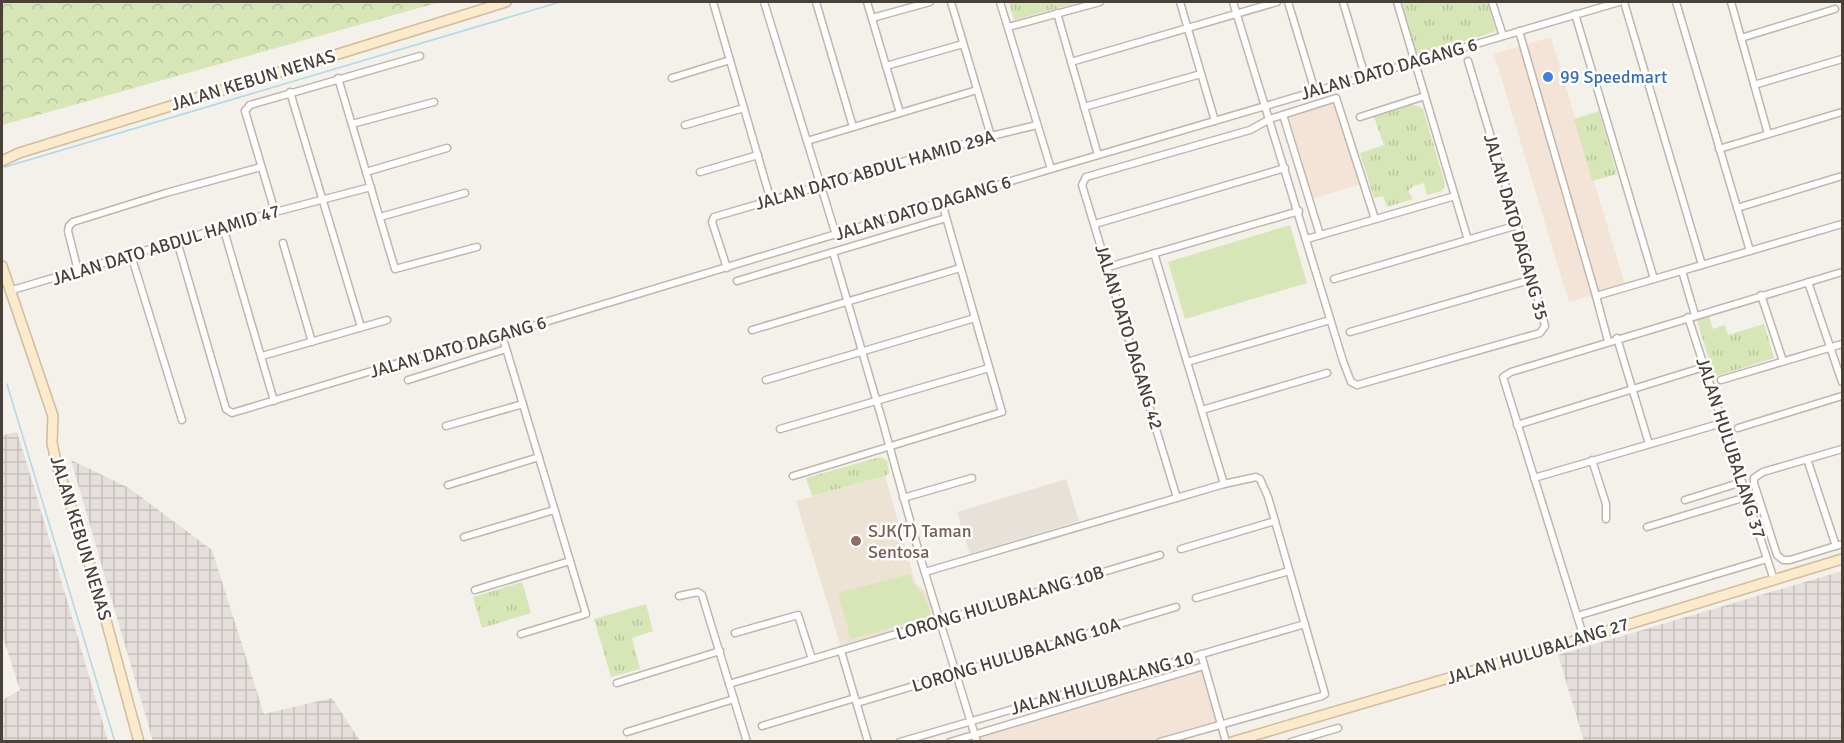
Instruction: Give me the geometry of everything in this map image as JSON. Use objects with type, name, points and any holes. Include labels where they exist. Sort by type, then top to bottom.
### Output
[{"type":"street","name":"JALAN KEBUN NENAS","points":[[2,161],[19,153],[506,2]]},
{"type":"street","points":[[713,2],[771,201]]},
{"type":"street","points":[[765,2],[836,235]]},
{"type":"street","points":[[816,2],[853,127]]},
{"type":"street","points":[[867,2],[900,113]]},
{"type":"street","points":[[872,18],[930,2]]},
{"type":"street","points":[[951,2],[991,136]]},
{"type":"street","points":[[1000,2],[1051,169]]},
{"type":"street","points":[[1008,27],[1100,2]]},
{"type":"street","points":[[1180,2],[1215,121]]},
{"type":"street","points":[[1187,363],[1330,320],[1299,211],[1233,2]]},
{"type":"street","points":[[1071,62],[1276,2]]},
{"type":"street","points":[[1288,2],[1314,91]]},
{"type":"street","points":[[1343,2],[1365,76]]},
{"type":"street","points":[[1397,2],[1468,240]]},
{"type":"street","points":[[1492,2],[1503,36]]},
{"type":"street","name":"JALAN DATO DAGANG 6","points":[[177,241],[228,412],[232,413],[398,363],[502,335],[1051,169],[1619,2]]},
{"type":"street","points":[[1624,2],[1702,265]]},
{"type":"street","points":[[1676,2],[1750,251]]},
{"type":"street","points":[[1731,2],[1768,134]]},
{"type":"street","points":[[1741,38],[1835,9]]},
{"type":"street","points":[[1057,13],[1098,155]]},
{"type":"street","points":[[1575,14],[1654,279]]},
{"type":"street","points":[[1519,31],[1608,341]]},
{"type":"street","points":[[886,66],[963,44]]},
{"type":"street","points":[[276,212],[246,108],[338,78],[420,56]]},
{"type":"street","points":[[1754,86],[1842,59]]},
{"type":"street","points":[[672,78],[730,60]]},
{"type":"street","name":"JALAN DATO DAGANG 35","points":[[1330,320],[1351,381],[1357,385],[1544,330],[1545,326],[1518,225],[1468,61]]},
{"type":"street","points":[[1084,107],[1202,74]]},
{"type":"street","points":[[338,78],[395,270],[477,247]]},
{"type":"street","points":[[807,141],[977,90]]},
{"type":"street","points":[[290,93],[361,327]]},
{"type":"street","points":[[1360,117],[1425,96]]},
{"type":"street","points":[[1270,119],[1336,98],[1375,219]]},
{"type":"street","points":[[352,124],[434,102]]},
{"type":"street","points":[[685,125],[744,108]]},
{"type":"street","points":[[1719,149],[1842,112]]},
{"type":"street","points":[[1283,115],[1320,235]]},
{"type":"street","name":"JALAN DATO DAGANG 42","points":[[1177,498],[1082,185],[1086,177],[1250,130],[1270,119]]},
{"type":"street","name":"JALAN DATO ABDUL HAMID 29A","points":[[727,268],[712,222],[714,218],[991,136],[1037,125]]},
{"type":"street","points":[[366,172],[447,148]]},
{"type":"street","points":[[700,172],[758,155]]},
{"type":"street","points":[[78,271],[68,231],[73,222],[261,166]]},
{"type":"street","points":[[1095,224],[1285,168]]},
{"type":"street","points":[[1737,208],[1842,176]]},
{"type":"street","name":"JALAN DATO ABDUL HAMID 47","points":[[9,291],[223,227],[371,187]]},
{"type":"street","points":[[380,217],[465,193]]},
{"type":"street","points":[[1307,239],[1455,196]]},
{"type":"street","points":[[793,476],[1002,412],[942,203]]},
{"type":"street","points":[[1108,267],[1299,211]]},
{"type":"street","points":[[737,281],[946,218]]},
{"type":"street","points":[[1596,296],[1842,224]]},
{"type":"street","points":[[1334,279],[1518,225]]},
{"type":"street","points":[[223,227],[274,401]]},
{"type":"street","points":[[284,243],[312,342]]},
{"type":"street","points":[[833,252],[903,498],[977,741]]},
{"type":"street","points":[[1154,253],[1224,484]]},
{"type":"street","points":[[131,255],[182,420]]},
{"type":"street","name":"JALAN KEBUN NENAS","points":[[2,266],[53,416],[52,443],[57,466],[94,578],[139,741]]},
{"type":"street","points":[[752,330],[960,268]]},
{"type":"street","points":[[1682,271],[1695,315]]},
{"type":"street","points":[[1584,638],[1503,377],[1511,372],[1617,338],[1842,272]]},
{"type":"street","points":[[1350,332],[1533,279]]},
{"type":"street","points":[[1808,282],[1842,382]]},
{"type":"street","points":[[1761,296],[1784,362]]},
{"type":"street","name":"JALAN HULUBALANG 37","points":[[1688,317],[1774,580]]},
{"type":"street","points":[[766,380],[975,318]]},
{"type":"street","points":[[262,356],[387,320]]},
{"type":"street","points":[[502,335],[586,614],[521,634]]},
{"type":"street","points":[[1617,338],[1648,444]]},
{"type":"street","points":[[1722,380],[1842,344]]},
{"type":"street","points":[[408,380],[506,349]]},
{"type":"street","points":[[1518,425],[1704,367]]},
{"type":"street","points":[[780,429],[989,368]]},
{"type":"street","points":[[1202,410],[1327,373]]},
{"type":"street","points":[[1738,428],[1842,396]]},
{"type":"street","points":[[446,426],[523,404]]},
{"type":"street","points":[[1534,478],[1722,423]]},
{"type":"street","points":[[1807,459],[1839,545],[1783,561],[1777,555],[1754,478],[1756,475],[1807,459],[1842,449]]},
{"type":"street","points":[[448,485],[538,457]]},
{"type":"street","points":[[1592,460],[1606,504],[1606,519]]},
{"type":"street","points":[[925,572],[1224,484],[1256,477],[1260,479],[1275,522],[1325,694],[1160,741]]},
{"type":"street","points":[[903,498],[972,478]]},
{"type":"street","points":[[1685,500],[1742,482]]},
{"type":"street","points":[[1647,527],[1746,497]]},
{"type":"street","points":[[464,537],[554,510]]},
{"type":"street","points":[[1181,549],[1275,522]]},
{"type":"street","name":"LORONG HULUBALANG 10B","points":[[729,684],[1160,555]]},
{"type":"street","points":[[1577,616],[1767,559]]},
{"type":"street","name":"JALAN HULUBALANG 27","points":[[1232,741],[1251,739],[1842,559]]},
{"type":"street","points":[[475,590],[570,561]]},
{"type":"street","points":[[1196,598],[1289,571]]},
{"type":"street","points":[[679,596],[694,592],[702,595],[747,741]]},
{"type":"street","name":"LORONG HULUBALANG 10A","points":[[762,726],[956,674],[1176,607]]},
{"type":"street","points":[[735,633],[798,615],[812,659]]},
{"type":"street","name":"JALAN HULUBALANG 10","points":[[900,741],[1305,624]]},
{"type":"street","points":[[617,683],[720,651]]},
{"type":"street","points":[[841,651],[868,741]]},
{"type":"street","points":[[1201,654],[1226,741]]},
{"type":"street","name":"JALAN HULUBALANG 10","points":[[950,741],[1204,666]]},
{"type":"street","points":[[627,732],[734,699]]},
{"type":"street","points":[[1292,741],[1312,739],[1338,728]]},
{"type":"shaded area","points":[[1551,37],[1625,285],[1569,302],[1494,54]]},
{"type":"shaded area","points":[[1335,101],[1362,184],[1311,199],[1286,116]]},
{"type":"shaded area","points":[[17,432],[108,741],[2,741],[2,700],[20,690],[2,634],[2,435]]},
{"type":"shaded area","points":[[71,460],[129,488],[212,550],[264,714],[332,698],[360,741],[153,741]]},
{"type":"shaded area","name":"SJK(T) Taman Sentosa","points":[[885,476],[915,582],[927,594],[934,618],[841,647],[796,501]]},
{"type":"shaded area","points":[[1066,479],[1079,521],[970,554],[957,512]]},
{"type":"shaded area","points":[[1842,571],[1842,741],[1584,741],[1558,655]]},
{"type":"shaded area","points":[[1203,669],[1218,722],[1152,741],[958,742]]},
{"type":"green space","points":[[2,2],[440,2],[2,125]]},
{"type":"green space","points":[[1009,2],[1080,2],[1014,20]]},
{"type":"green space","points":[[1402,2],[1487,2],[1496,31],[1422,55],[1416,53]]},
{"type":"green space","points":[[1411,105],[1423,109],[1445,184],[1442,191],[1427,195],[1424,183],[1413,186],[1408,191],[1413,199],[1387,207],[1383,196],[1374,198],[1360,153],[1384,145],[1374,117]]},
{"type":"green space","points":[[1599,111],[1617,174],[1592,181],[1574,119]]},
{"type":"green space","points":[[1290,225],[1307,283],[1185,319],[1168,262]]},
{"type":"green space","points":[[1709,316],[1713,329],[1725,325],[1728,335],[1764,324],[1774,358],[1714,377],[1697,320]]},
{"type":"green space","points":[[880,457],[887,460],[889,473],[885,476],[812,496],[806,478]]},
{"type":"green space","points":[[910,574],[913,583],[925,597],[931,616],[851,639],[838,593]]},
{"type":"green space","points":[[522,582],[531,613],[482,628],[473,597]]},
{"type":"green space","points":[[646,604],[653,631],[632,638],[640,669],[611,677],[594,619]]},
{"type":"waterway","points":[[5,167],[560,2]]},
{"type":"waterway","points":[[7,384],[115,742]]},
{"type":"place","name":"99 Speedmart","points":[[1548,77]]},
{"type":"place","name":"SJK(T) Taman Sentosa","points":[[856,541]]}]
